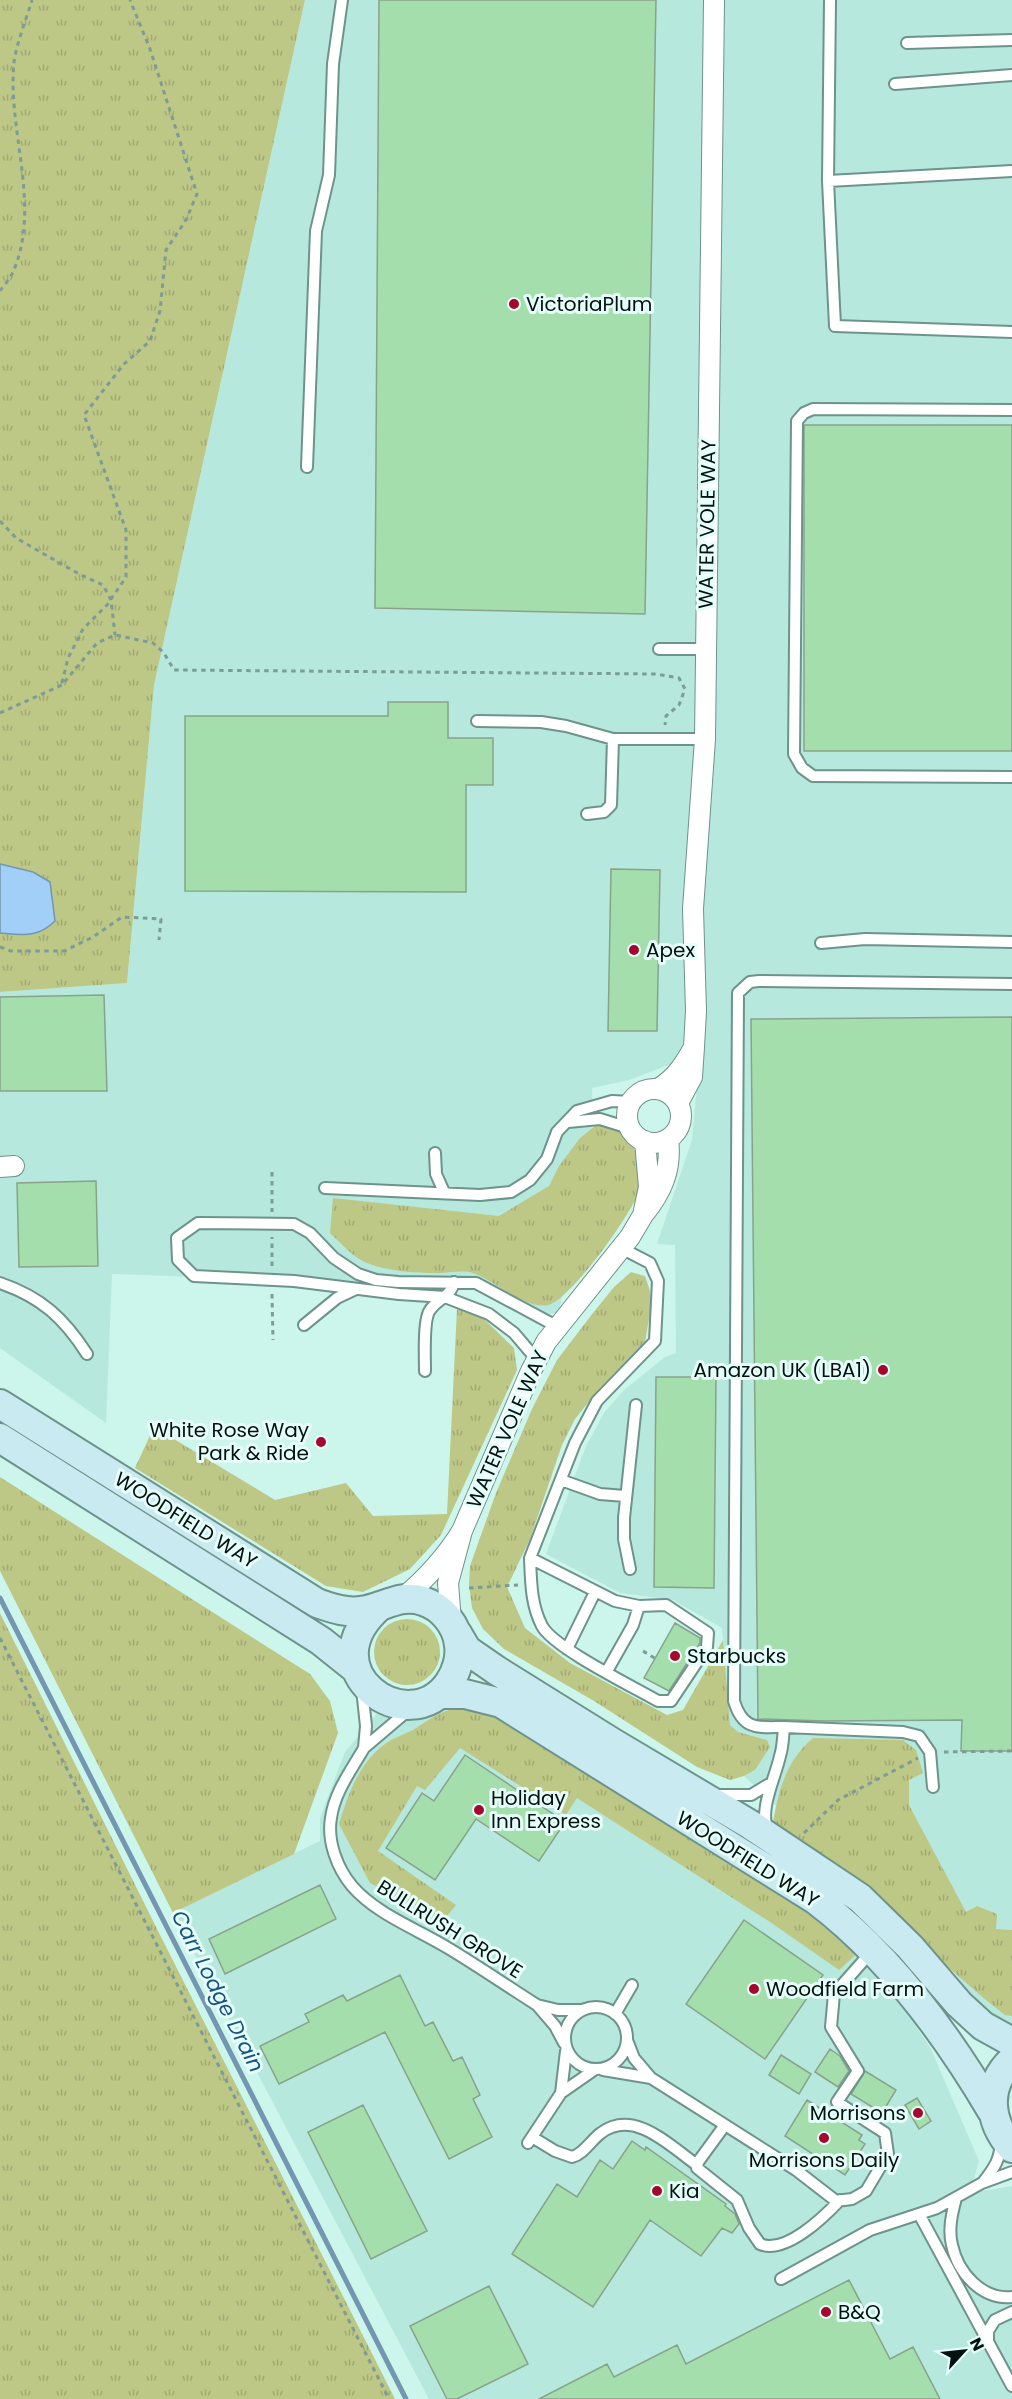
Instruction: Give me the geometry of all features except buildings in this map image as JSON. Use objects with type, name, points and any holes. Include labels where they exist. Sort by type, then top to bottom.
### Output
[{"type":"street","name":"WATER VOLE WAY","points":[[678,1103],[692,1077],[696,1011],[693,909],[705,739],[714,0]]},
{"type":"street","name":"WATER VOLE WAY","points":[[658,1089],[681,1070],[694,1047]]},
{"type":"street","points":[[658,1089],[667,1092],[678,1103],[681,1120],[674,1134],[668,1139],[645,1141],[629,1128],[627,1110],[631,1102],[643,1091],[658,1089]]},
{"type":"street","name":"WATER VOLE WAY","points":[[391,1602],[430,1574],[451,1550],[462,1531],[546,1342],[621,1248],[663,1186],[668,1167],[668,1139]]},
{"type":"street","name":"WATER VOLE WAY","points":[[643,1215],[649,1187],[645,1141]]},
{"type":"street","name":"WOODFIELD WAY","points":[[0,1404],[317,1603],[340,1611],[362,1611],[391,1602]]},
{"type":"street","name":"WOODFIELD WAY","points":[[0,1438],[321,1641],[358,1673]]},
{"type":"street","name":"WATER VOLE WAY","points":[[454,1628],[448,1583],[462,1531]]},
{"type":"street","points":[[423,1601],[440,1610],[454,1628],[460,1654],[455,1675],[428,1698],[408,1705],[387,1701],[366,1687],[358,1673],[353,1652],[355,1639],[364,1619],[391,1602],[423,1601]]},
{"type":"street","name":"WOODFIELD WAY","points":[[454,1628],[467,1650],[496,1670],[784,1846],[860,1898],[910,1947],[959,2004],[983,2026],[1012,2042]]},
{"type":"street","name":"WOODFIELD WAY","points":[[428,1698],[465,1694],[481,1696],[501,1703],[816,1900],[840,1918],[889,1967],[952,2047],[1002,2131]]},
{"type":"street","points":[[1002,2131],[996,2081],[1012,2060]]},
{"type":"lane","points":[[307,467],[316,231],[329,175],[333,64],[342,0]]},
{"type":"lane","points":[[830,0],[828,181],[835,326],[1012,332]]},
{"type":"lane","points":[[907,43],[1012,40]]},
{"type":"lane","points":[[895,84],[1012,75]]},
{"type":"lane","points":[[828,181],[1012,171]]},
{"type":"lane","points":[[1012,410],[813,410],[804,413],[797,421],[794,754],[802,768],[813,776],[1012,777]]},
{"type":"lane","points":[[659,649],[706,649]]},
{"type":"lane","points":[[477,721],[541,722],[566,726],[613,739],[705,739]]},
{"type":"lane","points":[[587,814],[604,812],[611,805],[613,739]]},
{"type":"lane","points":[[821,943],[865,939],[1012,942]]},
{"type":"lane","points":[[933,1786],[930,1752],[919,1736],[903,1732],[754,1727],[744,1722],[738,1714],[734,1701],[738,993],[750,982],[759,981],[1012,984]]},
{"type":"lane","points":[[325,1188],[480,1195],[511,1192],[530,1180],[547,1159],[557,1132],[577,1112],[612,1101],[631,1102]]},
{"type":"lane","points":[[568,1122],[600,1119],[629,1128]]},
{"type":"lane","points":[[435,1153],[435,1174],[444,1192]]},
{"type":"lane","points":[[537,1360],[514,1333],[489,1314],[445,1297],[272,1280],[194,1276],[178,1260],[177,1238],[198,1223],[294,1224],[310,1233],[334,1258],[358,1274],[376,1280],[476,1283],[558,1327]]},
{"type":"lane","points":[[530,1558],[615,1601],[639,1606],[666,1605],[708,1633],[707,1647],[672,1701],[658,1701],[557,1643],[543,1627],[531,1595],[530,1558],[575,1443],[597,1401],[655,1341],[658,1281],[650,1263],[621,1248]]},
{"type":"lane","points":[[0,1282],[36,1299],[57,1313],[73,1331],[87,1354]]},
{"type":"lane","points":[[425,1371],[427,1315],[450,1292],[454,1282]]},
{"type":"lane","points":[[304,1325],[337,1298],[356,1288]]},
{"type":"lane","points":[[630,1569],[624,1539],[625,1496],[636,1405]]},
{"type":"lane","points":[[561,1480],[600,1494],[625,1496]]},
{"type":"lane","points":[[567,1649],[595,1592]]},
{"type":"lane","points":[[607,1671],[633,1625],[639,1606]]},
{"type":"lane","name":"BULLRUSH GROVE","points":[[358,1673],[366,1726],[364,1748]]},
{"type":"lane","name":"BULLRUSH GROVE","points":[[428,1698],[364,1748],[337,1797],[331,1818],[331,1840],[338,1865],[347,1879],[365,1898],[454,1951],[537,2005],[555,2026],[565,2047]]},
{"type":"lane","points":[[784,1727],[780,1756],[766,1805],[766,1827],[784,1846]]},
{"type":"lane","points":[[694,1791],[723,1796],[751,1795],[771,1783]]},
{"type":"lane","points":[[627,2039],[634,2058],[651,2079],[796,2170],[836,2201],[852,2199],[866,2191],[888,2154],[885,2133],[837,2102],[858,2071],[831,2027],[834,1994],[872,1951]]},
{"type":"lane","points":[[615,2014],[632,1985]]},
{"type":"lane","name":"BULLRUSH GROVE","points":[[537,2005],[558,2010],[580,2010]]},
{"type":"lane","points":[[561,2093],[564,2032],[568,2022],[580,2010],[592,2007],[603,2008],[615,2014],[627,2032],[622,2055],[616,2063],[598,2070],[561,2093],[530,2140],[572,2157],[582,2152],[611,2127],[628,2123],[644,2128],[697,2165],[702,2174],[737,2200],[755,2239],[764,2246],[778,2246],[815,2226],[840,2200]]},
{"type":"lane","points":[[565,2047],[572,2060],[582,2067],[651,2079]]},
{"type":"lane","points":[[697,2165],[725,2125]]},
{"type":"lane","points":[[982,2183],[997,2165],[1002,2131]]},
{"type":"lane","points":[[781,2279],[870,2230],[937,2208],[982,2183],[1012,2172]]},
{"type":"lane","points":[[956,2198],[951,2221],[951,2244],[958,2265],[971,2281],[986,2293],[1012,2297]]},
{"type":"lane","points":[[919,2214],[1012,2386]]},
{"type":"lane","points":[[988,2343],[988,2331],[995,2320],[1012,2312]]},
{"type":"path","points":[[0,291],[13,273],[24,233],[23,191],[15,110],[14,61],[32,0]]},
{"type":"path","points":[[62,686],[68,658],[83,629],[111,600],[126,578],[126,530],[84,415],[124,364],[150,341],[160,311],[166,250],[186,220],[197,194],[157,72],[130,0]]},
{"type":"path","points":[[0,521],[16,538],[103,585],[111,600],[115,635]]},
{"type":"path","points":[[0,713],[62,686],[98,643],[115,635],[153,643],[164,653],[174,670],[656,674],[679,678],[685,689],[679,705],[666,716],[664,739]]},
{"type":"path","points":[[0,947],[11,951],[64,951],[93,937],[122,917],[161,919],[159,940]]},
{"type":"path","points":[[272,1172],[273,1340]]},
{"type":"path","points":[[469,1588],[531,1584]]},
{"type":"path","points":[[0,1638],[389,2399]]},
{"type":"path","points":[[643,1651],[656,1659]]},
{"type":"path","points":[[784,1846],[797,1840],[838,1800],[930,1752],[1012,1751]]},
{"type":"shaded area","points":[[305,0],[1012,0],[1012,2073],[953,1970],[744,1776],[755,1770],[770,1747],[767,1740],[738,1732],[730,1725],[722,1628],[673,1600],[620,1593],[546,1554],[586,1446],[604,1413],[624,1390],[665,1357],[676,1353],[675,1245],[657,1244],[692,1140],[700,1053],[629,1080],[592,1088],[593,1120],[559,1313],[527,1315],[479,1287],[112,1274],[106,1423],[0,1348],[0,992],[127,983],[154,685]]},
{"type":"shaded area","points":[[469,1700],[839,1926],[880,1974],[930,2047],[979,2161],[970,2193],[1012,2186],[1012,2399],[429,2399],[173,1913],[320,1841],[320,1818],[345,1752],[381,1709]]},
{"type":"green space","points":[[0,0],[305,0],[154,685],[127,983],[0,992]]},
{"type":"green space","points":[[600,1122],[619,1130],[628,1137],[637,1155],[643,1180],[630,1209],[603,1250],[572,1287],[548,1305],[539,1305],[520,1299],[469,1272],[415,1272],[377,1266],[357,1257],[330,1233],[333,1198],[499,1216],[549,1186],[559,1166],[580,1138]]},
{"type":"green space","points":[[631,1272],[645,1276],[650,1291],[650,1313],[645,1342],[600,1388],[575,1419],[562,1445],[530,1539],[507,1587],[525,1628],[570,1663],[667,1715],[683,1710],[723,1640],[730,1725],[738,1732],[767,1740],[770,1747],[755,1770],[730,1780],[697,1767],[594,1701],[504,1649],[483,1629],[472,1608],[469,1585],[470,1566],[496,1493],[532,1409],[557,1360],[614,1287]]},
{"type":"green space","points":[[457,1309],[483,1318],[514,1348],[517,1370],[441,1535],[410,1569],[363,1592],[326,1586],[135,1468],[154,1427],[275,1500],[346,1483],[373,1516],[447,1514]]},
{"type":"green space","points":[[0,1477],[310,1674],[330,1701],[338,1733],[294,1854],[173,1913],[0,1571]]},
{"type":"green space","points":[[0,1613],[159,1933],[395,2399],[0,2399]]},
{"type":"green space","points":[[400,1619],[414,1619],[426,1624],[435,1633],[440,1652],[438,1665],[431,1676],[414,1685],[400,1685],[388,1680],[379,1671],[374,1659],[374,1645],[379,1633],[388,1624]]},
{"type":"green space","points":[[458,1708],[509,1718],[774,1884],[859,1952],[839,1970],[770,1922],[577,1798],[566,1815],[460,1748],[425,1790],[417,1786],[378,1851],[456,1905],[443,1921],[370,1883],[339,1824],[356,1778],[378,1749],[388,1742],[439,1714]]},
{"type":"green space","points":[[813,1738],[903,1740],[916,1750],[923,1773],[909,1780],[909,1805],[966,1912],[977,1906],[997,1914],[996,1929],[1012,1930],[1012,2016],[1005,2015],[986,2000],[825,1861],[773,1822],[785,1776],[796,1756]]},
{"type":"water","points":[[0,864],[33,872],[50,882],[55,921],[36,933],[0,933]]},
{"type":"waterway","name":"Carr Lodge Drain","points":[[0,1598],[406,2399]]},
{"type":"place","name":"VictoriaPlum","points":[[514,304]]},
{"type":"place","name":"Apex","points":[[634,950]]},
{"type":"place","name":"Amazon UK (LBA1)","points":[[883,1370]]},
{"type":"place","name":"White Rose Way Park & Ride","points":[[321,1442]]},
{"type":"place","name":"Starbucks","points":[[675,1656]]},
{"type":"place","name":"Holiday Inn Express","points":[[479,1810]]},
{"type":"place","name":"Woodfield Farm","points":[[754,1989]]},
{"type":"place","name":"Morrisons","points":[[918,2113]]},
{"type":"place","name":"Morrisons Daily","points":[[824,2138]]},
{"type":"place","name":"Kia","points":[[657,2191]]},
{"type":"place","name":"B&Q","points":[[826,2312]]}]
